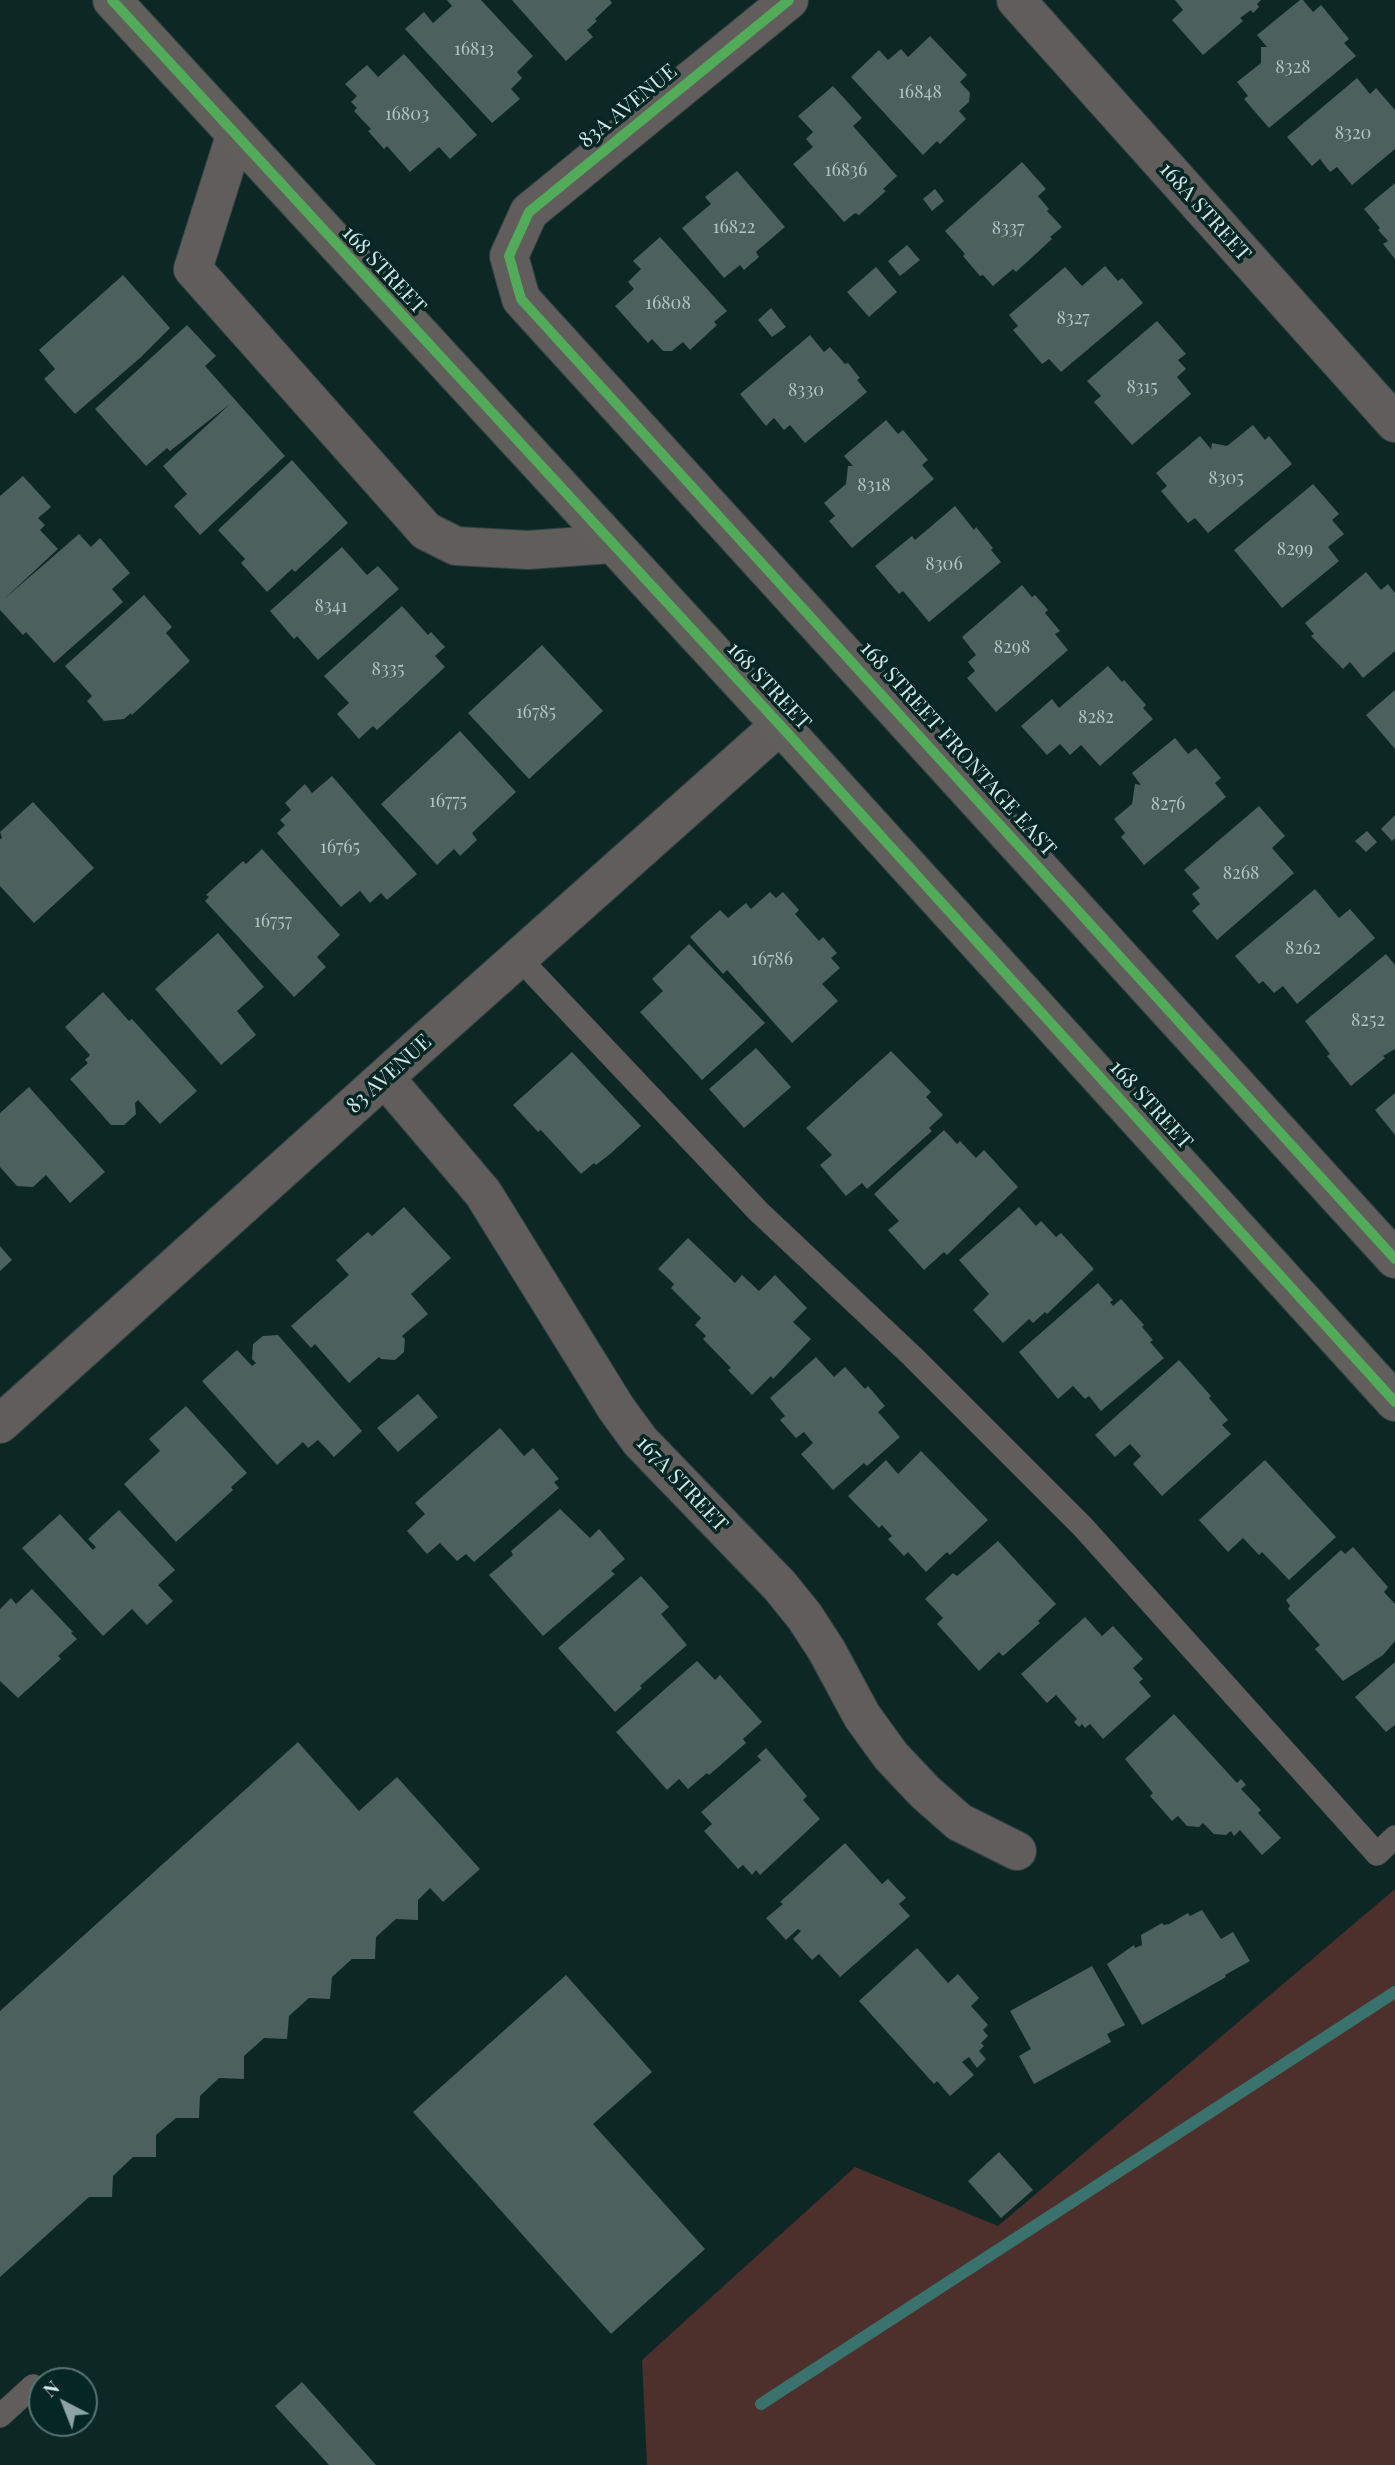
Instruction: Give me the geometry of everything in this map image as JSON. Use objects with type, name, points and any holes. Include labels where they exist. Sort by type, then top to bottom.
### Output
[{"type":"main road","name":"168 STREET","points":[[111,0],[780,725],[1395,1402]]},
{"type":"street","name":"83A AVENUE","points":[[509,256],[529,212],[789,0]]},
{"type":"street","name":"168A STREET","points":[[1016,0],[1395,423]]},
{"type":"street","points":[[235,136],[193,269],[426,531],[456,546],[528,550],[611,544]]},
{"type":"street","name":"168 STREET FRONTAGE EAST","points":[[509,256],[521,299],[1395,1259]]},
{"type":"street","name":"83 AVENUE","points":[[0,1424],[384,1077],[780,725]]},
{"type":"street","name":"167A STREET","points":[[384,1077],[483,1193],[616,1408],[640,1441],[780,1586],[805,1617],[827,1651],[862,1716],[891,1756],[934,1801],[959,1822],[1017,1851]]},
{"type":"lane","points":[[519,958],[758,1211],[912,1356],[1083,1527],[1377,1854],[1395,1837]]},
{"type":"lane","points":[[0,2416],[28,2391]]},
{"type":"shaded area","points":[[1395,1889],[1395,2465],[647,2465],[642,2360],[855,2167],[998,2226]]},
{"type":"building","points":[[447,0],[481,0],[533,56],[517,72],[522,78],[511,89],[520,99],[492,123],[405,29],[424,12],[433,23],[452,6]]},
{"type":"building","points":[[512,0],[610,0],[612,3],[587,30],[593,37],[566,61]]},
{"type":"building","points":[[1175,0],[1261,0],[1253,13],[1251,10],[1240,18],[1243,21],[1203,55],[1172,20],[1183,10]]},
{"type":"building","points":[[1300,0],[1313,12],[1321,5],[1349,39],[1344,43],[1356,56],[1269,128],[1244,99],[1248,96],[1237,82],[1261,63],[1261,47],[1267,47],[1257,35]]},
{"type":"building","points":[[930,36],[967,75],[960,82],[970,93],[969,102],[959,111],[966,119],[940,144],[937,141],[923,155],[851,77],[879,50],[888,60],[901,49],[908,57]]},
{"type":"building","points":[[404,54],[477,135],[450,159],[439,147],[410,172],[387,146],[384,149],[368,131],[371,129],[354,111],[357,108],[351,102],[357,96],[345,84],[367,65],[378,77]]},
{"type":"building","points":[[1357,78],[1370,94],[1376,88],[1395,110],[1395,149],[1352,185],[1337,167],[1330,172],[1320,159],[1312,166],[1287,137]]},
{"type":"building","points":[[833,86],[862,118],[853,126],[897,176],[883,189],[886,191],[859,215],[855,213],[844,222],[793,164],[813,147],[806,139],[813,132],[798,116]]},
{"type":"building","points":[[1022,162],[1046,189],[1038,196],[1062,227],[1016,272],[1013,269],[993,286],[983,275],[980,276],[945,231]]},
{"type":"building","points":[[737,171],[785,227],[756,252],[759,257],[744,270],[740,265],[724,278],[682,228],[711,204],[705,197]]},
{"type":"building","points":[[1395,183],[1395,259],[1383,244],[1388,241],[1378,230],[1380,228],[1364,209]]},
{"type":"building","points":[[935,189],[944,201],[932,211],[923,199]]},
{"type":"building","points":[[660,237],[727,311],[714,322],[717,325],[690,350],[683,342],[672,351],[663,351],[652,339],[648,343],[615,306],[634,289],[628,282],[641,269],[633,261]]},
{"type":"building","points":[[907,245],[920,260],[900,276],[888,261]]},
{"type":"building","points":[[1105,266],[1118,281],[1122,278],[1143,303],[1061,372],[1049,359],[1042,364],[1013,330],[1018,326],[1009,315],[1065,267],[1082,286]]},
{"type":"building","points":[[876,267],[897,292],[869,317],[847,292]]},
{"type":"building","points":[[123,275],[170,328],[140,358],[75,414],[44,379],[55,369],[39,350]]},
{"type":"building","points":[[771,308],[786,327],[772,337],[758,320]]},
{"type":"building","points":[[1157,321],[1186,354],[1178,360],[1186,369],[1177,377],[1191,394],[1132,445],[1094,402],[1101,396],[1087,381]]},
{"type":"building","points":[[187,325],[216,356],[205,366],[285,456],[200,535],[174,506],[187,494],[163,466],[230,404],[170,451],[167,448],[146,466],[95,409]]},
{"type":"building","points":[[810,335],[824,352],[830,347],[845,364],[848,363],[867,392],[805,443],[790,425],[784,430],[774,418],[766,426],[740,394]]},
{"type":"building","points":[[886,420],[898,434],[903,430],[928,460],[922,465],[934,479],[852,548],[829,521],[835,516],[824,503],[846,484],[848,466],[853,466],[844,456]]},
{"type":"building","points":[[1253,425],[1265,440],[1269,436],[1292,464],[1208,533],[1195,518],[1188,523],[1161,491],[1167,486],[1156,473],[1200,436],[1211,449],[1212,443],[1227,446]]},
{"type":"building","points":[[292,460],[348,523],[295,572],[292,569],[267,592],[241,563],[245,559],[218,530]]},
{"type":"building","points":[[23,476],[51,507],[38,518],[45,525],[40,530],[58,549],[3,600],[79,534],[91,547],[100,538],[130,573],[112,589],[123,602],[54,663],[26,632],[23,635],[0,610],[0,496]]},
{"type":"building","points":[[1313,484],[1339,514],[1332,520],[1344,534],[1328,547],[1339,561],[1282,608],[1234,550]]},
{"type":"building","points":[[955,506],[974,530],[976,527],[1001,562],[929,622],[903,591],[899,594],[875,566],[912,536],[915,540]]},
{"type":"building","points":[[342,547],[367,575],[378,566],[399,589],[318,660],[297,636],[294,639],[270,611]]},
{"type":"building","points":[[1366,572],[1381,590],[1388,584],[1395,593],[1395,651],[1363,678],[1350,662],[1343,669],[1311,636],[1314,634],[1305,623]]},
{"type":"building","points":[[1022,585],[1048,610],[1045,613],[1060,631],[1055,634],[1068,650],[996,712],[967,678],[975,671],[968,662],[976,655],[962,637]]},
{"type":"building","points":[[144,595],[172,627],[166,633],[190,661],[132,715],[131,713],[124,719],[104,721],[87,701],[92,696],[65,666]]},
{"type":"building","points":[[402,606],[428,635],[431,632],[445,647],[435,656],[445,667],[377,730],[373,726],[359,739],[337,714],[349,703],[324,676]]},
{"type":"building","points":[[542,645],[603,711],[529,779],[468,713]]},
{"type":"building","points":[[1108,666],[1146,705],[1143,708],[1153,719],[1100,766],[1081,745],[1070,755],[1060,744],[1047,755],[1021,726],[1052,699],[1059,708]]},
{"type":"building","points":[[1395,690],[1395,749],[1366,715]]},
{"type":"building","points":[[460,731],[516,792],[472,833],[477,840],[460,856],[454,849],[437,865],[381,804]]},
{"type":"building","points":[[1175,738],[1188,754],[1196,748],[1221,778],[1215,783],[1226,797],[1144,865],[1121,837],[1125,833],[1114,819],[1132,804],[1135,784],[1141,785],[1132,773]]},
{"type":"building","points":[[332,776],[417,874],[387,900],[381,893],[370,903],[360,891],[341,907],[277,833],[285,825],[280,820],[291,810],[285,803],[305,784],[312,793]]},
{"type":"building","points":[[33,802],[94,868],[34,923],[0,886],[0,832]]},
{"type":"building","points":[[1259,806],[1285,836],[1272,848],[1294,873],[1217,940],[1192,911],[1200,904],[1192,894],[1200,888],[1184,870]]},
{"type":"building","points":[[1395,815],[1395,838],[1392,841],[1381,829]]},
{"type":"building","points":[[1367,831],[1377,842],[1366,852],[1355,841]]},
{"type":"building","points":[[262,849],[340,935],[317,957],[326,967],[294,997],[205,901],[209,897],[206,895],[243,861],[246,864]]},
{"type":"building","points":[[1315,889],[1339,918],[1350,909],[1375,938],[1297,1004],[1283,986],[1274,993],[1263,981],[1259,984],[1235,956]]},
{"type":"building","points":[[770,892],[776,898],[783,892],[799,910],[795,914],[819,941],[823,937],[837,953],[831,958],[840,968],[822,984],[838,1001],[792,1043],[727,970],[723,974],[690,937],[720,910],[728,918],[746,903],[751,909]]},
{"type":"building","points":[[218,933],[264,987],[237,1011],[256,1035],[221,1065],[155,989]]},
{"type":"building","points":[[689,944],[765,1023],[702,1080],[640,1012],[663,991],[652,979]]},
{"type":"building","points":[[1386,954],[1395,965],[1395,1049],[1383,1056],[1385,1058],[1351,1086],[1327,1056],[1330,1054],[1305,1021]]},
{"type":"building","points":[[103,992],[129,1021],[132,1019],[197,1091],[160,1124],[138,1100],[135,1103],[136,1114],[124,1125],[111,1125],[70,1079],[88,1063],[85,1060],[90,1055],[65,1027]]},
{"type":"building","points":[[756,1048],[791,1087],[744,1128],[709,1089]]},
{"type":"building","points":[[891,1051],[931,1092],[926,1097],[943,1115],[929,1128],[932,1131],[867,1189],[862,1183],[846,1196],[820,1165],[832,1155],[806,1128]]},
{"type":"building","points":[[572,1052],[641,1126],[610,1154],[581,1174],[541,1130],[538,1132],[513,1105]]},
{"type":"building","points":[[29,1087],[105,1172],[70,1203],[46,1175],[33,1187],[17,1186],[0,1167],[0,1113]]},
{"type":"building","points":[[1395,1093],[1395,1135],[1375,1110]]},
{"type":"building","points":[[944,1130],[957,1144],[960,1141],[976,1158],[984,1150],[1018,1187],[947,1255],[944,1252],[924,1270],[888,1230],[899,1221],[874,1194]]},
{"type":"building","points":[[404,1207],[451,1258],[411,1294],[428,1314],[402,1336],[405,1339],[404,1352],[395,1360],[379,1357],[349,1383],[315,1344],[311,1348],[291,1326],[349,1275],[336,1260],[368,1232],[372,1236]]},
{"type":"building","points":[[1019,1207],[1036,1226],[1041,1221],[1056,1237],[1061,1233],[1094,1269],[1047,1314],[1045,1312],[1033,1323],[1029,1319],[1003,1343],[973,1310],[989,1294],[959,1260]]},
{"type":"building","points":[[688,1238],[735,1283],[742,1275],[759,1291],[775,1275],[807,1308],[793,1322],[811,1339],[773,1379],[771,1376],[752,1395],[703,1339],[706,1336],[695,1325],[701,1318],[671,1288],[674,1284],[658,1269]]},
{"type":"building","points":[[0,1246],[12,1260],[0,1271]]},
{"type":"building","points":[[1098,1283],[1113,1300],[1110,1302],[1113,1306],[1121,1299],[1144,1325],[1142,1327],[1153,1340],[1150,1342],[1164,1358],[1101,1411],[1089,1396],[1085,1399],[1073,1386],[1058,1399],[1019,1352]]},
{"type":"building","points":[[278,1335],[362,1431],[334,1457],[318,1440],[308,1448],[303,1442],[277,1465],[202,1381],[237,1350],[252,1366],[256,1363],[252,1359],[253,1344],[263,1336]]},
{"type":"building","points":[[816,1357],[834,1377],[845,1367],[865,1389],[868,1386],[885,1406],[878,1412],[900,1437],[867,1466],[864,1463],[833,1490],[801,1454],[813,1443],[804,1432],[796,1438],[780,1420],[785,1416],[770,1398]]},
{"type":"building","points":[[1179,1360],[1228,1420],[1222,1425],[1231,1434],[1162,1496],[1133,1464],[1141,1456],[1130,1444],[1115,1457],[1095,1435]]},
{"type":"building","points":[[418,1394],[438,1417],[398,1452],[377,1428]]},
{"type":"building","points":[[186,1406],[247,1473],[231,1487],[233,1490],[176,1542],[124,1484],[160,1451],[149,1439]]},
{"type":"building","points":[[500,1428],[524,1456],[533,1448],[559,1479],[554,1482],[559,1488],[474,1562],[466,1554],[457,1561],[440,1543],[427,1554],[407,1531],[425,1514],[415,1503]]},
{"type":"building","points":[[921,1451],[988,1520],[950,1555],[947,1552],[926,1572],[908,1552],[904,1556],[888,1539],[892,1536],[882,1525],[879,1528],[848,1496],[886,1460],[898,1474]]},
{"type":"building","points":[[1265,1460],[1336,1537],[1289,1580],[1262,1552],[1259,1555],[1243,1538],[1228,1552],[1199,1520]]},
{"type":"building","points":[[560,1509],[590,1538],[599,1529],[625,1559],[611,1571],[615,1574],[543,1636],[489,1575],[513,1555],[511,1551]]},
{"type":"building","points":[[119,1510],[175,1570],[158,1585],[173,1601],[147,1625],[132,1609],[103,1636],[22,1548],[60,1514],[93,1550],[96,1547],[88,1539]]},
{"type":"building","points":[[998,1541],[1056,1604],[1038,1621],[1040,1623],[1003,1656],[999,1652],[979,1671],[937,1624],[943,1618],[925,1599],[953,1573],[957,1576]]},
{"type":"building","points":[[1353,1547],[1388,1587],[1384,1592],[1395,1604],[1395,1641],[1383,1655],[1343,1681],[1315,1649],[1320,1645],[1288,1609],[1290,1606],[1286,1600],[1341,1550],[1345,1554]]},
{"type":"building","points":[[641,1576],[669,1607],[661,1614],[687,1645],[615,1712],[558,1648]]},
{"type":"building","points":[[32,1589],[77,1639],[58,1656],[61,1659],[18,1698],[0,1681],[0,1609],[11,1598],[16,1604]]},
{"type":"building","points":[[1085,1617],[1102,1636],[1113,1626],[1143,1659],[1133,1668],[1143,1679],[1139,1682],[1151,1696],[1103,1739],[1090,1724],[1085,1728],[1082,1724],[1079,1727],[1074,1722],[1077,1719],[1056,1695],[1047,1703],[1021,1674]]},
{"type":"building","points":[[697,1661],[715,1680],[720,1675],[762,1722],[743,1739],[746,1743],[709,1775],[707,1773],[688,1789],[679,1779],[667,1790],[616,1732]]},
{"type":"building","points":[[1395,1662],[1395,1725],[1386,1732],[1355,1697]]},
{"type":"building","points":[[1174,1714],[1237,1783],[1241,1779],[1246,1785],[1241,1789],[1261,1810],[1258,1813],[1281,1838],[1262,1855],[1240,1830],[1234,1836],[1231,1831],[1226,1835],[1214,1834],[1203,1823],[1199,1827],[1187,1826],[1178,1816],[1172,1821],[1150,1796],[1153,1793],[1125,1759]]},
{"type":"building","points":[[298,1742],[359,1811],[397,1777],[480,1869],[443,1902],[430,1888],[418,1900],[418,1920],[396,1919],[376,1937],[375,1959],[352,1959],[332,1977],[330,1999],[309,1998],[289,2016],[287,2039],[264,2038],[244,2056],[244,2079],[219,2078],[200,2096],[199,2118],[176,2118],[156,2135],[156,2157],[133,2157],[113,2176],[112,2197],[89,2197],[0,2277],[0,2011]]},
{"type":"building","points":[[766,1748],[807,1796],[803,1800],[820,1819],[760,1875],[756,1870],[752,1875],[743,1865],[738,1869],[704,1831],[712,1824],[701,1812],[761,1760],[757,1756]]},
{"type":"building","points":[[845,1843],[882,1884],[888,1879],[906,1898],[899,1904],[910,1916],[840,1977],[819,1954],[812,1960],[793,1939],[801,1931],[798,1929],[786,1940],[766,1918]]},
{"type":"building","points":[[1202,1910],[1221,1939],[1233,1932],[1250,1961],[1142,2025],[1107,1964],[1134,1945],[1135,1948],[1142,1945],[1141,1935],[1162,1923],[1169,1924],[1188,1913],[1190,1916]]},
{"type":"building","points":[[917,1948],[948,1983],[958,1974],[979,1998],[971,2006],[988,2025],[983,2030],[988,2036],[981,2043],[984,2046],[979,2051],[986,2059],[977,2068],[969,2057],[962,2062],[974,2075],[950,2096],[937,2081],[934,2084],[859,2001]]},
{"type":"building","points":[[1092,1966],[1125,2025],[1107,2034],[1111,2042],[1034,2084],[1019,2056],[1031,2049],[1010,2011]]},
{"type":"building","points":[[566,1975],[652,2072],[593,2124],[705,2249],[611,2334],[413,2112]]},
{"type":"building","points":[[999,2152],[1033,2190],[1001,2218],[968,2181]]},
{"type":"building","points":[[302,2382],[376,2465],[329,2465],[275,2406]]},
{"type":"waterway","points":[[761,2404],[1395,1992]]},
{"type":"cycle path","points":[[112,0],[780,725],[1395,1402]]},
{"type":"cycle path","points":[[789,0],[529,212],[509,256],[521,299],[1395,1259]]}]
